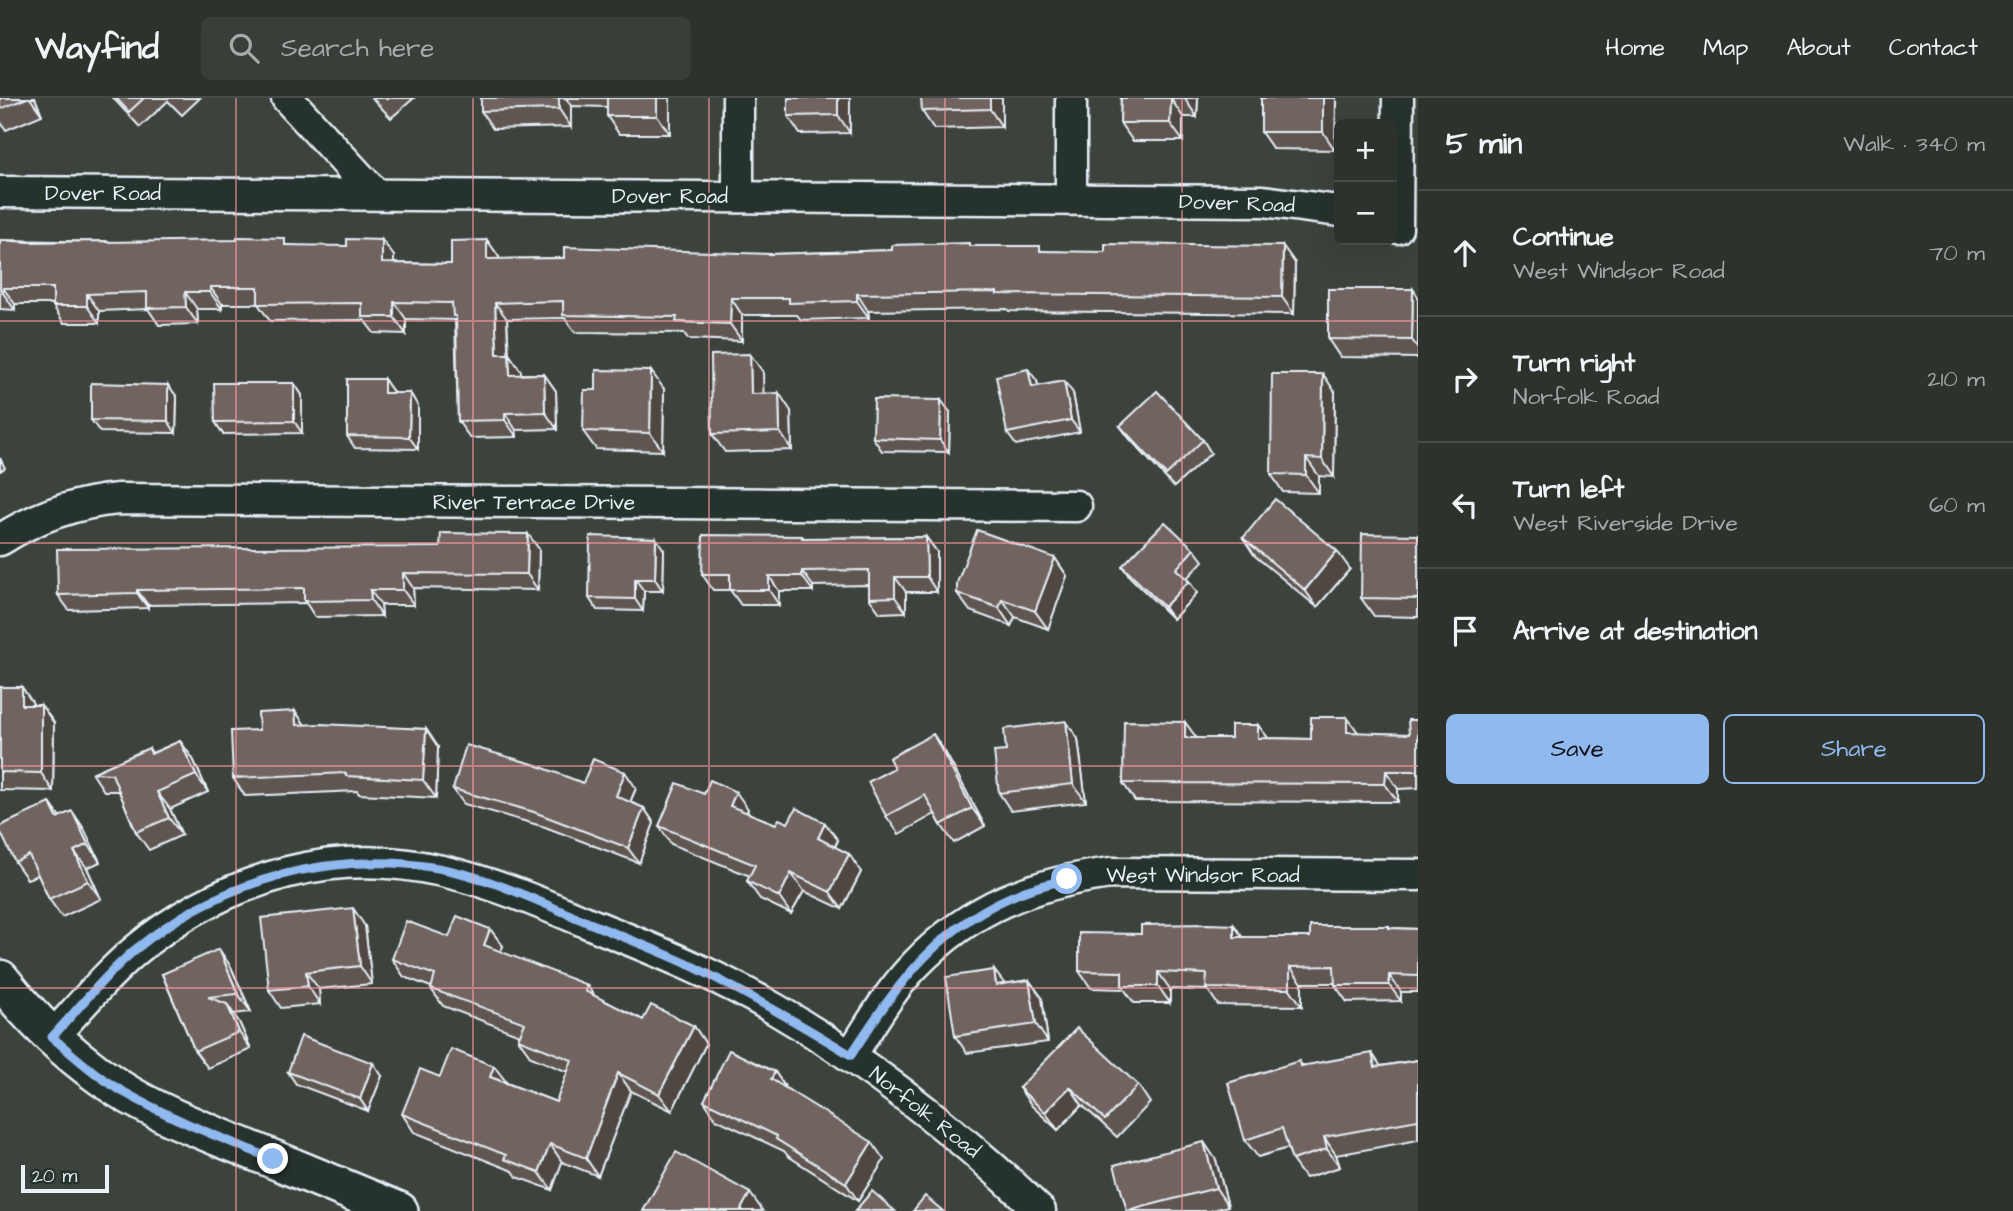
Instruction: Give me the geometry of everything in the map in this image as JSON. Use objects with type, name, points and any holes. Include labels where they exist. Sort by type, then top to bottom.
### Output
[{"type":"street","points":[[287,98],[375,194]]},
{"type":"street","points":[[738,98],[738,197]]},
{"type":"street","points":[[1071,98],[1071,199]]},
{"type":"street","points":[[1398,98],[1402,231]]},
{"type":"street","name":"Dover Road","points":[[0,192],[1263,201],[1334,210]]},
{"type":"street","name":"River Terrace Drive","points":[[0,540],[51,513],[72,506],[118,499],[1076,506]]},
{"type":"street","name":"Norfolk Road","points":[[52,1037],[136,949],[176,920],[220,895],[290,872],[339,864],[389,863],[438,868],[509,890],[558,910],[692,966],[773,1008],[851,1055],[916,1102],[986,1160],[1040,1211]]},
{"type":"street","name":"West Windsor Road","points":[[851,1055],[886,1001],[915,964],[948,935],[976,916],[1025,891],[1067,879],[1111,873],[1418,875]]},
{"type":"street","points":[[0,979],[52,1037],[119,1089],[175,1119],[399,1211]]},
{"type":"building","points":[[0,98],[27,98],[0,109]]},
{"type":"building","points":[[116,98],[144,98],[129,112]]},
{"type":"building","points":[[481,98],[559,98],[559,109],[481,111]]},
{"type":"building","points":[[607,98],[657,98],[657,116],[607,116]]},
{"type":"building","points":[[788,98],[838,98],[838,115],[788,116]]},
{"type":"building","points":[[921,98],[990,98],[990,109],[922,111]]},
{"type":"building","points":[[1121,98],[1185,99],[1171,99],[1170,123],[1120,123]]},
{"type":"building","points":[[1261,98],[1323,98],[1323,132],[1261,132]]},
{"type":"building","points":[[237,237],[285,238],[285,245],[347,246],[347,239],[382,240],[382,263],[451,264],[451,241],[487,240],[487,259],[564,258],[564,247],[771,254],[892,250],[892,245],[969,243],[969,246],[1040,246],[1040,251],[1105,252],[1105,244],[1283,246],[1282,297],[997,292],[857,294],[857,301],[789,303],[789,298],[731,298],[730,324],[676,322],[677,317],[563,315],[563,301],[495,303],[497,354],[509,354],[510,375],[544,374],[545,412],[505,413],[505,420],[458,421],[456,316],[453,316],[452,303],[394,302],[394,317],[362,317],[362,303],[258,304],[258,287],[210,287],[210,292],[185,292],[186,307],[147,308],[147,292],[87,294],[87,306],[53,306],[53,288],[3,288],[3,293],[0,293],[0,240],[106,242],[237,240]]},
{"type":"building","points":[[1328,289],[1413,289],[1412,340],[1328,339]]},
{"type":"building","points":[[750,354],[751,394],[779,393],[780,432],[712,434],[711,355]]},
{"type":"building","points":[[1028,369],[1032,387],[1064,381],[1071,420],[1007,433],[996,376]]},
{"type":"building","points":[[596,370],[651,371],[650,433],[583,431],[584,390],[596,390]]},
{"type":"building","points":[[1272,374],[1323,374],[1322,459],[1306,458],[1306,475],[1271,474]]},
{"type":"building","points":[[347,379],[384,379],[384,393],[410,393],[409,437],[347,436]]},
{"type":"building","points":[[91,383],[168,385],[168,421],[91,420]]},
{"type":"building","points":[[214,383],[294,383],[294,421],[215,422]]},
{"type":"building","points":[[1157,391],[1203,440],[1166,475],[1120,426]]},
{"type":"building","points":[[874,399],[941,400],[940,440],[873,438]]},
{"type":"building","points":[[1275,499],[1337,551],[1305,590],[1243,538]]},
{"type":"building","points":[[1165,522],[1194,549],[1176,569],[1189,581],[1164,607],[1122,566]]},
{"type":"building","points":[[977,530],[1055,558],[1035,611],[1002,599],[999,608],[957,593],[957,583]]},
{"type":"building","points":[[441,533],[528,534],[527,574],[403,573],[403,590],[370,590],[371,600],[304,601],[304,588],[137,590],[137,593],[58,595],[57,549],[440,547]]},
{"type":"building","points":[[1362,534],[1418,535],[1418,599],[1361,598]]},
{"type":"building","points":[[703,535],[802,538],[926,537],[927,577],[895,577],[895,597],[869,598],[869,570],[802,571],[802,576],[769,576],[769,590],[730,590],[730,574],[702,574]]},
{"type":"building","points":[[590,536],[656,538],[655,579],[635,579],[635,599],[589,598]]},
{"type":"building","points":[[0,687],[22,687],[22,705],[41,705],[41,773],[0,772]]},
{"type":"building","points":[[295,711],[296,725],[426,729],[423,780],[346,776],[346,773],[233,778],[231,731],[259,730],[258,713]]},
{"type":"building","points":[[1311,717],[1347,717],[1347,732],[1409,734],[1408,720],[1418,720],[1418,771],[1386,771],[1385,784],[1123,783],[1124,721],[1185,722],[1185,738],[1231,738],[1231,725],[1258,725],[1258,738],[1311,739]]},
{"type":"building","points":[[1066,721],[1073,784],[999,793],[994,752],[1006,751],[1004,729]]},
{"type":"building","points":[[933,734],[972,808],[941,825],[925,795],[886,816],[868,782],[894,768],[889,758]]},
{"type":"building","points":[[180,741],[196,775],[157,792],[169,818],[136,832],[112,774],[92,773],[149,748],[151,754]]},
{"type":"building","points":[[466,745],[533,764],[583,783],[593,759],[625,772],[616,796],[644,808],[628,848],[534,812],[453,789]]},
{"type":"building","points":[[710,780],[736,792],[730,806],[776,824],[779,819],[788,823],[796,808],[825,823],[818,838],[849,854],[830,892],[791,873],[779,897],[747,881],[755,865],[659,826],[677,783],[704,794]]},
{"type":"building","points":[[50,803],[57,818],[72,811],[88,844],[74,851],[88,881],[49,899],[29,855],[15,862],[0,826]]},
{"type":"building","points":[[353,908],[360,966],[306,972],[308,986],[269,990],[261,918]]},
{"type":"building","points":[[457,916],[490,929],[484,945],[587,985],[585,991],[643,1020],[651,1005],[694,1026],[659,1094],[618,1073],[586,1158],[550,1144],[539,1172],[504,1159],[506,1155],[402,1114],[420,1069],[440,1077],[451,1049],[494,1066],[490,1077],[556,1102],[572,1060],[518,1039],[525,1023],[431,989],[435,975],[392,959],[406,921],[449,937]]},
{"type":"building","points":[[1141,925],[1234,925],[1234,937],[1310,937],[1310,926],[1389,926],[1418,929],[1418,976],[1389,975],[1389,985],[1335,985],[1334,966],[1290,967],[1290,989],[1206,988],[1207,974],[1158,972],[1158,986],[1122,986],[1122,972],[1079,971],[1079,933],[1141,934]]},
{"type":"building","points":[[219,949],[238,994],[208,997],[227,1004],[239,1032],[195,1051],[162,974]]},
{"type":"building","points":[[994,970],[996,985],[1029,980],[1036,1024],[955,1036],[946,977]]},
{"type":"building","points":[[1077,1028],[1138,1085],[1105,1120],[1070,1087],[1045,1112],[1019,1088]]},
{"type":"building","points":[[301,1036],[373,1063],[360,1099],[288,1072]]},
{"type":"building","points":[[729,1050],[775,1072],[771,1079],[872,1142],[846,1183],[776,1139],[777,1136],[704,1101]]},
{"type":"building","points":[[1372,1053],[1375,1067],[1418,1060],[1418,1120],[1324,1137],[1327,1149],[1292,1160],[1282,1128],[1245,1140],[1228,1083],[1299,1061],[1301,1066]]},
{"type":"building","points":[[1204,1142],[1216,1188],[1127,1211],[1114,1165]]},
{"type":"building","points":[[676,1152],[750,1193],[741,1209],[744,1211],[643,1211]]},
{"type":"building","points":[[872,1191],[895,1211],[855,1211]]},
{"type":"building","points":[[925,1196],[943,1211],[913,1211]]},
{"type":"route","points":[[273,1159],[175,1119],[119,1089],[52,1037],[136,949],[176,920],[220,895],[243,886],[290,872],[339,864],[389,863],[438,868],[462,874],[509,890],[692,966],[773,1008],[851,1055],[886,1001],[915,964],[948,935],[985,910],[1025,891],[1067,879]]}]
